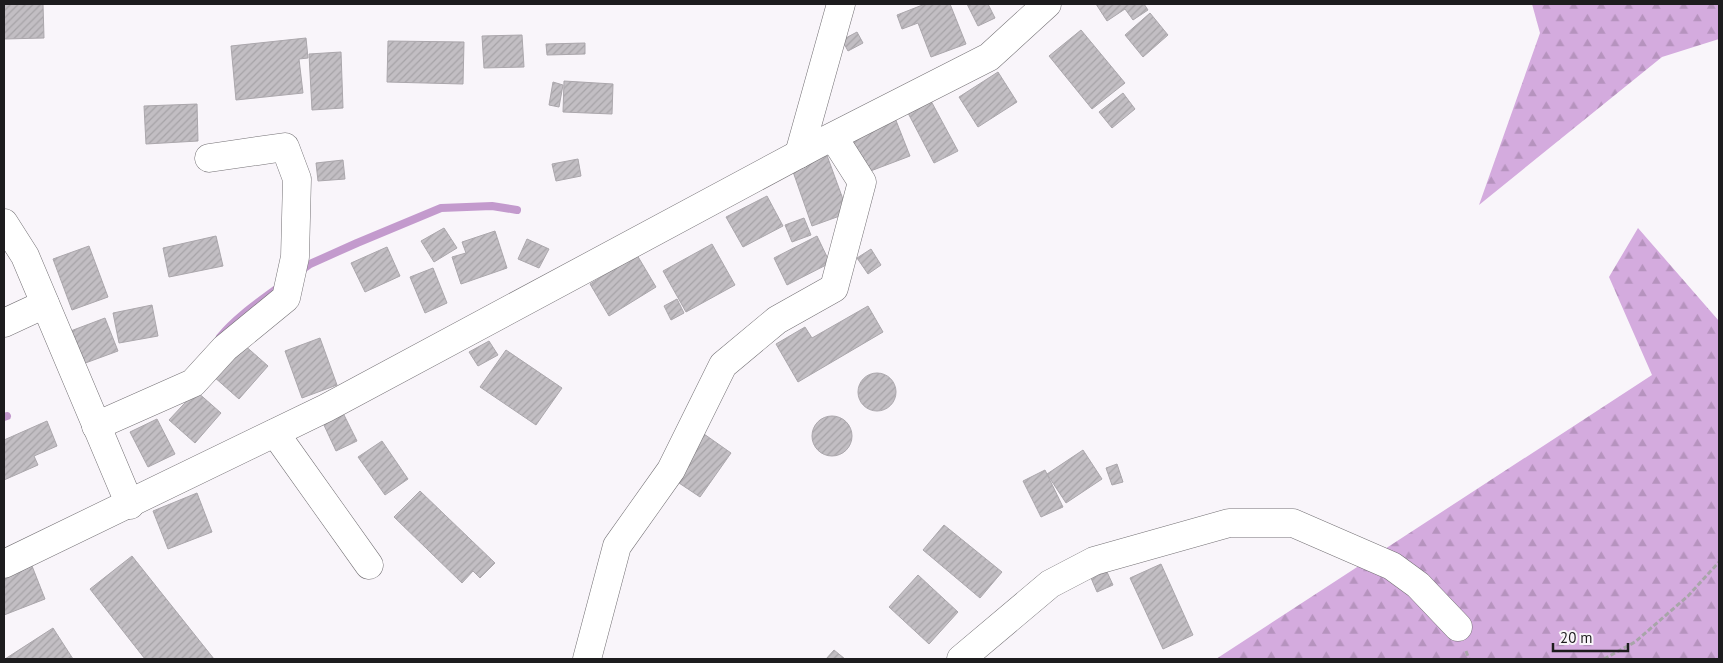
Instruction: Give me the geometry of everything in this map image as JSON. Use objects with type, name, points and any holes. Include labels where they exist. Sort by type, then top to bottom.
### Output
[{"type":"street","points":[[800,154],[841,4]]},
{"type":"street","points":[[4,564],[326,408],[800,154],[990,57],[1046,4]]},
{"type":"street","points":[[587,659],[617,546],[671,470],[722,365],[777,320],[834,288],[862,182],[834,138]]},
{"type":"street","points":[[96,426],[193,383],[225,348],[286,298],[295,257],[297,179],[285,147],[209,158]]},
{"type":"street","points":[[4,223],[25,256],[130,504]]},
{"type":"street","points":[[4,323],[45,304]]},
{"type":"street","points":[[275,433],[369,565]]},
{"type":"street","points":[[961,659],[1050,584],[1094,561],[1229,523],[1293,523],[1392,566],[1418,585],[1458,627]]},
{"type":"path","points":[[1604,659],[1635,642],[1688,596],[1719,562]]},
{"type":"green space","points":[[1532,4],[1719,4],[1719,39],[1662,57],[1479,205],[1540,33]]},
{"type":"green space","points":[[1638,228],[1719,321],[1719,659],[1216,659],[1652,375],[1609,277]]},
{"type":"building","points":[[4,4],[43,4],[44,38],[4,39]]},
{"type":"building","points":[[925,4],[950,4],[966,44],[931,57],[918,23],[902,29],[897,15]]},
{"type":"building","points":[[967,4],[988,4],[995,18],[978,26]]},
{"type":"building","points":[[1096,4],[1144,4],[1148,10],[1133,20],[1125,9],[1107,21]]},
{"type":"building","points":[[1150,13],[1168,35],[1143,57],[1125,35]]},
{"type":"building","points":[[1081,30],[1125,83],[1092,109],[1049,56]]},
{"type":"building","points":[[857,32],[863,43],[848,51],[842,40]]},
{"type":"building","points":[[522,35],[524,67],[484,68],[482,36]]},
{"type":"building","points":[[306,38],[308,58],[299,59],[303,93],[236,100],[231,46]]},
{"type":"building","points":[[388,41],[464,42],[463,84],[387,82]]},
{"type":"building","points":[[585,43],[585,54],[547,55],[546,44]]},
{"type":"building","points":[[341,52],[343,108],[312,110],[309,54]]},
{"type":"building","points":[[998,72],[1017,102],[978,127],[959,97]]},
{"type":"building","points":[[564,81],[613,84],[612,114],[563,112]]},
{"type":"building","points":[[553,82],[563,85],[559,107],[549,105]]},
{"type":"building","points":[[1123,93],[1135,109],[1112,128],[1099,112]]},
{"type":"building","points":[[931,101],[958,151],[934,163],[908,113]]},
{"type":"building","points":[[197,104],[198,141],[146,144],[144,106]]},
{"type":"building","points":[[895,118],[910,156],[860,175],[845,138]]},
{"type":"building","points":[[825,150],[848,213],[812,226],[790,163]]},
{"type":"building","points":[[578,159],[581,176],[556,181],[552,164]]},
{"type":"building","points":[[343,160],[345,179],[318,181],[316,163]]},
{"type":"building","points":[[767,196],[783,226],[743,247],[726,217]]},
{"type":"building","points":[[804,218],[811,235],[792,242],[785,225]]},
{"type":"building","points":[[444,228],[457,248],[434,262],[421,241]]},
{"type":"building","points":[[495,231],[507,268],[461,284],[452,257],[466,253],[462,242]]},
{"type":"building","points":[[216,236],[223,266],[169,277],[163,248]]},
{"type":"building","points":[[817,236],[830,263],[787,285],[774,258]]},
{"type":"building","points":[[527,239],[549,249],[539,268],[518,259]]},
{"type":"building","points":[[712,244],[735,285],[686,312],[663,271]]},
{"type":"building","points":[[89,246],[108,297],[72,310],[53,259]]},
{"type":"building","points":[[387,247],[400,276],[365,292],[351,263]]},
{"type":"building","points":[[871,249],[881,265],[868,274],[857,258]]},
{"type":"building","points":[[637,255],[656,287],[609,316],[590,284]]},
{"type":"building","points":[[433,268],[447,303],[425,313],[410,277]]},
{"type":"building","points":[[677,299],[684,313],[671,320],[664,306]]},
{"type":"building","points":[[152,305],[158,336],[119,343],[113,313]]},
{"type":"building","points":[[868,306],[883,332],[798,382],[776,344],[805,327],[812,338]]},
{"type":"building","points":[[105,318],[118,351],[80,365],[68,332]]},
{"type":"building","points":[[320,338],[337,385],[302,398],[285,351]]},
{"type":"building","points":[[489,341],[498,355],[478,366],[469,352]]},
{"type":"building","points":[[242,343],[268,366],[239,399],[213,376]]},
{"type":"building","points":[[506,350],[562,388],[536,425],[480,387]]},
{"type":"building","points":[[877,373],[891,378],[896,392],[891,406],[877,411],[863,406],[858,392],[863,378]]},
{"type":"building","points":[[196,391],[221,413],[195,443],[169,420]]},
{"type":"building","points":[[343,413],[357,441],[336,451],[323,423]]},
{"type":"building","points":[[832,416],[846,422],[852,436],[846,450],[832,456],[818,450],[812,436],[818,422]]},
{"type":"building","points":[[157,419],[175,454],[148,467],[130,432]]},
{"type":"building","points":[[47,421],[57,446],[34,456],[38,465],[4,480],[4,440]]},
{"type":"building","points":[[704,434],[731,453],[700,497],[673,479]]},
{"type":"building","points":[[382,441],[408,479],[385,495],[358,457]]},
{"type":"building","points":[[1083,450],[1102,479],[1066,503],[1047,474]]},
{"type":"building","points":[[1117,464],[1123,482],[1112,485],[1106,468]]},
{"type":"building","points":[[1045,470],[1063,507],[1041,517],[1023,481]]},
{"type":"building","points":[[420,491],[495,563],[480,578],[473,571],[462,583],[394,517]]},
{"type":"building","points":[[197,493],[212,532],[168,549],[153,511]]},
{"type":"building","points":[[944,525],[1002,572],[980,598],[923,550]]},
{"type":"building","points":[[132,556],[214,659],[145,659],[90,589]]},
{"type":"building","points":[[1161,564],[1193,635],[1163,649],[1130,578]]},
{"type":"building","points":[[32,566],[45,599],[4,615],[4,578]]},
{"type":"building","points":[[1107,572],[1113,585],[1097,592],[1091,578]]},
{"type":"building","points":[[918,575],[958,612],[929,644],[889,607]]},
{"type":"building","points":[[53,628],[73,659],[5,659]]},
{"type":"building","points":[[834,650],[845,659],[826,659]]},
{"type":"waterway","points":[[299,272],[310,264],[441,208],[492,206],[517,210]]},
{"type":"waterway","points":[[220,337],[239,317],[275,290]]}]
